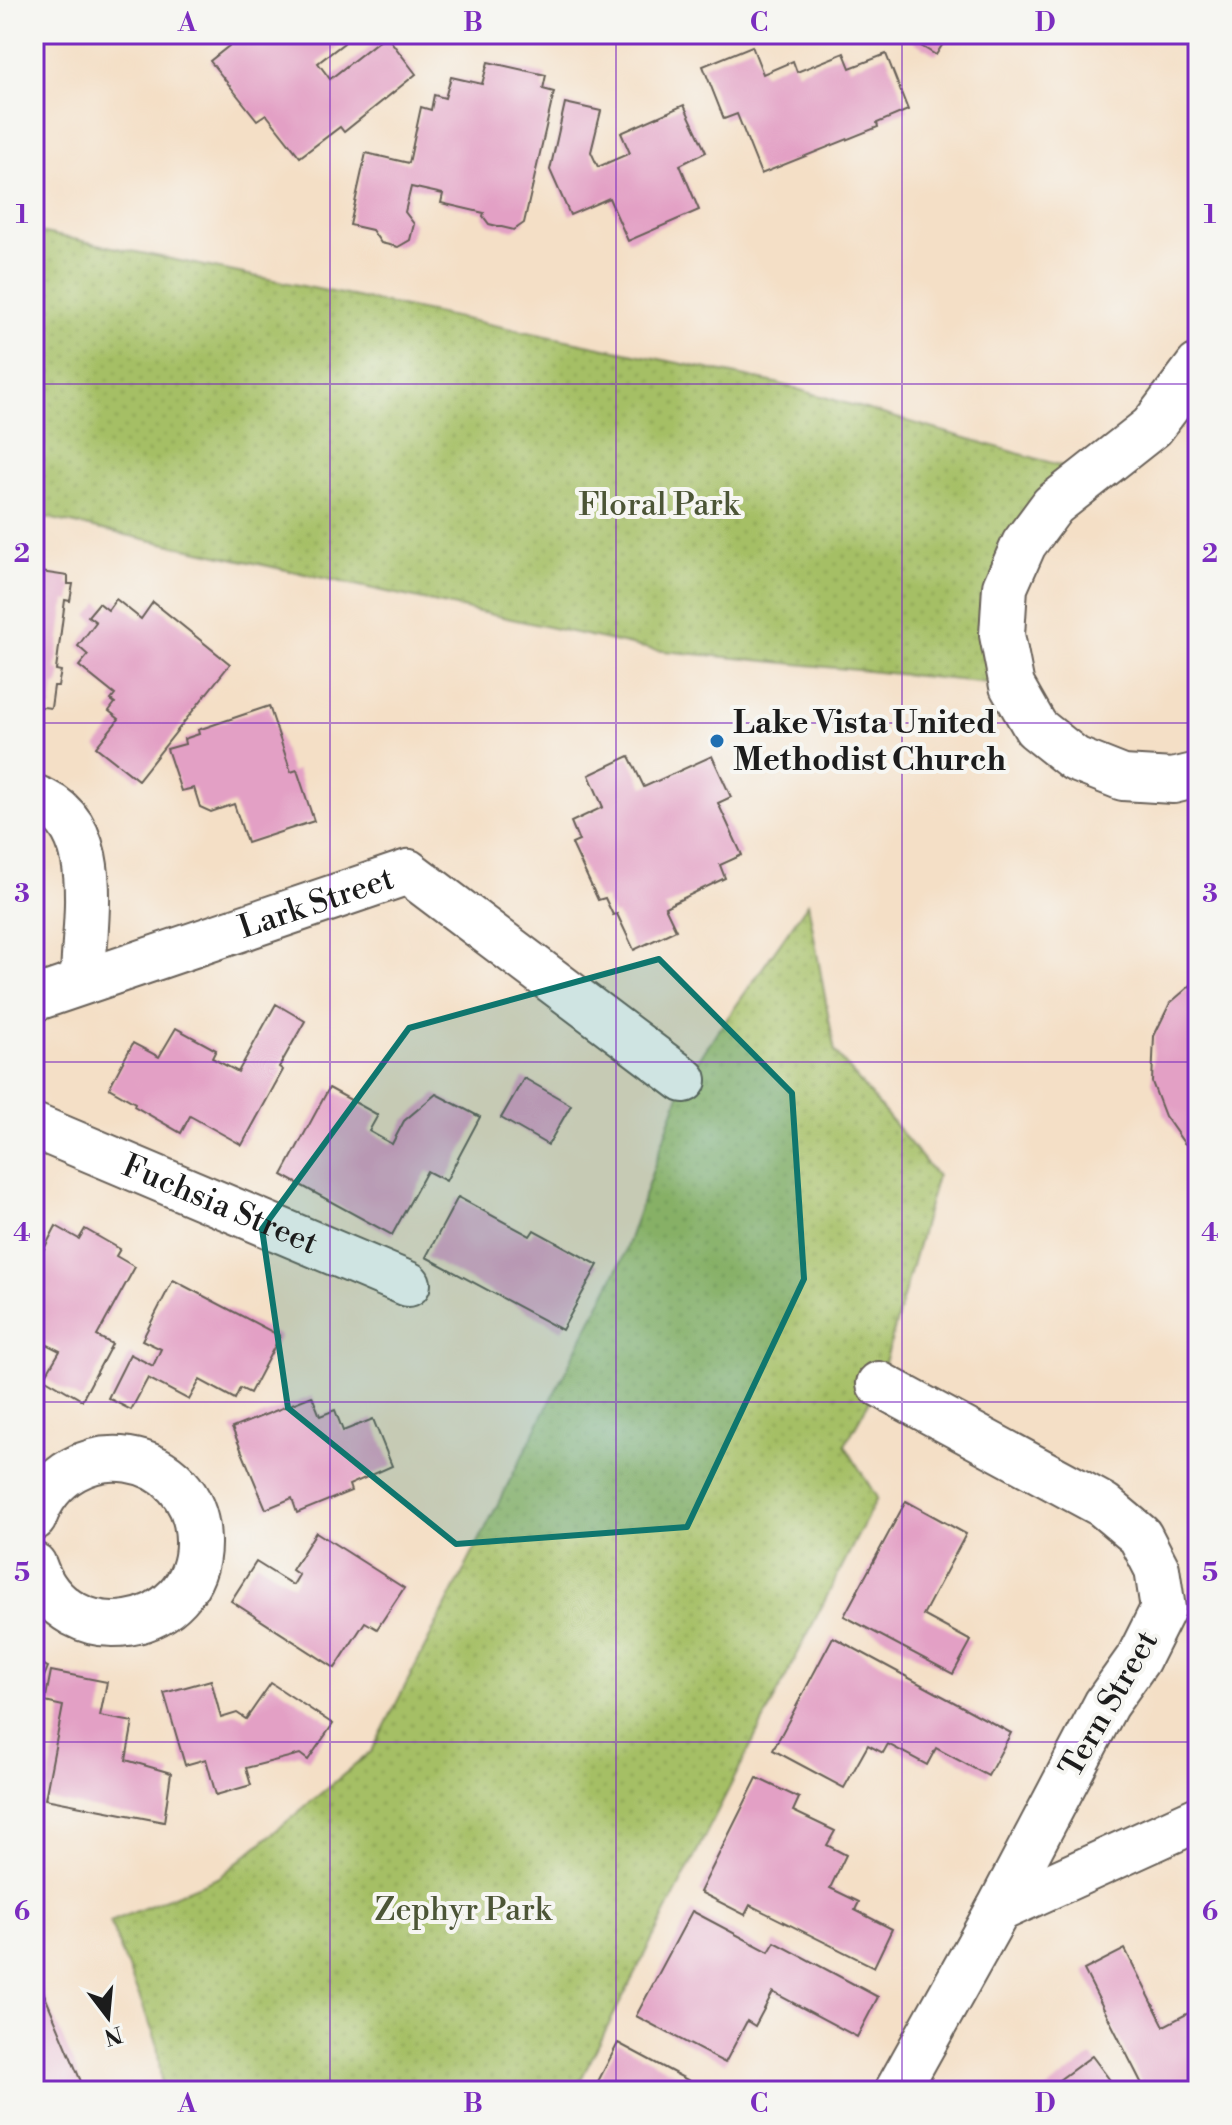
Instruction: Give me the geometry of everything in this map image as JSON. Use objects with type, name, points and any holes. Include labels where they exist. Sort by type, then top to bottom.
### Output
[{"type":"street","points":[[1198,366],[1152,427],[1053,505],[1024,544],[1005,587],[1002,635],[1012,686],[1036,728],[1075,759],[1123,778],[1173,781],[1198,775]]},
{"type":"street","points":[[34,797],[68,820],[82,849],[89,885],[83,981]]},
{"type":"street","name":"Lark Street","points":[[34,999],[408,872],[684,1080]]},
{"type":"street","name":"Fuchsia Street","points":[[34,1126],[408,1284]]},
{"type":"street","name":"Tern Street","points":[[879,1384],[1103,1505],[1140,1536],[1157,1569],[1163,1609],[1138,1659],[1106,1704],[998,1910],[897,2091]]},
{"type":"street","points":[[34,1565],[39,1580],[56,1602],[79,1618],[106,1625],[133,1623],[159,1613],[180,1594],[193,1570],[198,1543],[194,1516],[181,1491],[161,1472],[136,1461],[108,1458],[81,1464],[58,1479],[36,1506]]},
{"type":"street","points":[[998,1910],[1198,1819]]},
{"type":"highlighted area","points":[[659,959],[792,1093],[804,1279],[687,1527],[456,1544],[288,1408],[262,1229],[409,1028]]},
{"type":"green space","name":"Floral Park","points":[[34,231],[776,383],[1083,472],[1019,538],[1009,685],[654,650],[34,515]]},
{"type":"green space","name":"Zephyr Park","points":[[808,903],[835,1052],[937,1176],[879,1384],[845,1445],[877,1498],[575,2091],[162,2091],[157,2043],[110,1922],[220,1877],[372,1751],[621,1262],[684,1080]]},
{"type":"building","points":[[244,34],[337,34],[344,43],[318,63],[330,79],[386,35],[416,74],[344,132],[340,127],[300,157],[266,114],[257,120],[210,61]]},
{"type":"building","points":[[901,34],[949,34],[936,55]]},
{"type":"building","points":[[752,46],[763,74],[793,61],[797,72],[844,53],[850,68],[886,54],[908,110],[877,123],[878,127],[761,174],[737,114],[724,119],[703,66]]},
{"type":"building","points":[[488,62],[546,75],[543,89],[554,92],[524,223],[514,230],[489,224],[484,213],[441,203],[443,194],[411,187],[405,212],[414,224],[410,240],[398,247],[381,243],[372,230],[350,225],[366,153],[409,163],[421,107],[431,110],[434,95],[445,98],[451,77],[482,84]]},
{"type":"building","points":[[565,103],[601,111],[591,152],[598,167],[630,153],[621,133],[684,105],[706,152],[680,165],[699,210],[628,241],[609,198],[570,215],[550,170]]},
{"type":"building","points":[[34,571],[68,576],[68,584],[73,584],[70,601],[65,600],[56,670],[61,671],[58,686],[54,686],[51,708],[34,706]]},
{"type":"building","points":[[116,599],[141,619],[153,602],[230,664],[138,780],[96,747],[119,719],[109,711],[115,703],[111,700],[115,695],[79,666],[88,655],[78,646],[96,622],[88,616],[99,603],[108,610]]},
{"type":"building","points":[[269,706],[291,772],[297,770],[314,821],[247,843],[234,804],[211,812],[200,807],[194,788],[181,791],[167,749],[185,744],[184,739],[199,734],[198,730]]},
{"type":"building","points":[[629,756],[644,787],[712,756],[731,797],[718,803],[742,855],[720,865],[725,878],[665,907],[676,930],[634,950],[617,914],[613,915],[605,898],[598,900],[572,844],[579,841],[571,822],[603,807],[589,775]]},
{"type":"building","points":[[1198,979],[1198,1152],[1184,1143],[1165,1116],[1152,1082],[1154,1036],[1170,1003]]},
{"type":"building","points":[[276,1004],[305,1021],[279,1067],[283,1070],[242,1145],[190,1116],[181,1133],[109,1088],[133,1043],[159,1057],[176,1028],[216,1050],[212,1058],[238,1072]]},
{"type":"building","points":[[524,1078],[571,1105],[548,1145],[501,1118]]},
{"type":"building","points":[[329,1088],[378,1115],[369,1131],[392,1144],[404,1121],[436,1094],[480,1117],[446,1181],[427,1171],[392,1235],[282,1175]]},
{"type":"building","points":[[458,1197],[530,1236],[534,1230],[598,1265],[562,1330],[426,1257]]},
{"type":"building","points":[[56,1226],[79,1239],[85,1229],[120,1249],[116,1256],[135,1267],[97,1336],[112,1344],[82,1400],[44,1378],[60,1351],[46,1344],[34,1366],[34,1268]]},
{"type":"building","points":[[173,1280],[280,1336],[250,1393],[240,1388],[235,1399],[200,1380],[189,1400],[148,1378],[131,1410],[108,1398],[130,1354],[153,1366],[161,1349],[142,1340]]},
{"type":"building","points":[[312,1396],[320,1416],[335,1410],[343,1431],[373,1419],[392,1466],[349,1485],[351,1491],[297,1513],[292,1498],[266,1509],[232,1428]]},
{"type":"building","points":[[906,1501],[966,1534],[923,1615],[971,1641],[953,1674],[844,1616]]},
{"type":"building","points":[[316,1532],[404,1588],[377,1629],[365,1622],[335,1668],[231,1601],[256,1562],[293,1585],[299,1575],[292,1570]]},
{"type":"building","points":[[833,1637],[1011,1733],[988,1776],[936,1748],[927,1765],[888,1744],[883,1753],[868,1745],[844,1788],[773,1750]]},
{"type":"building","points":[[34,1661],[48,1667],[34,1701]]},
{"type":"building","points":[[51,1671],[107,1682],[100,1716],[133,1722],[126,1760],[171,1773],[164,1822],[45,1799],[63,1706],[45,1702]]},
{"type":"building","points":[[211,1680],[221,1718],[237,1713],[246,1719],[271,1683],[333,1724],[308,1760],[300,1754],[246,1768],[251,1785],[216,1795],[206,1759],[185,1765],[164,1693]]},
{"type":"building","points":[[757,1778],[799,1798],[793,1811],[835,1831],[827,1845],[846,1855],[830,1888],[859,1902],[855,1910],[892,1929],[874,1967],[750,1905],[745,1915],[700,1892]]},
{"type":"building","points":[[692,1911],[769,1952],[775,1942],[878,1997],[857,2037],[773,1992],[755,2026],[747,2021],[725,2063],[636,2016]]},
{"type":"building","points":[[1125,1949],[1164,2026],[1198,2008],[1198,2091],[1149,2091],[1146,2084],[1143,2086],[1084,1970]]},
{"type":"building","points":[[34,1970],[85,2091],[34,2091]]},
{"type":"building","points":[[618,2043],[708,2091],[593,2091]]},
{"type":"building","points":[[1092,2056],[1118,2091],[1044,2091]]},
{"type":"place","name":"Lake Vista United Methodist Church","points":[[717,741]]}]
